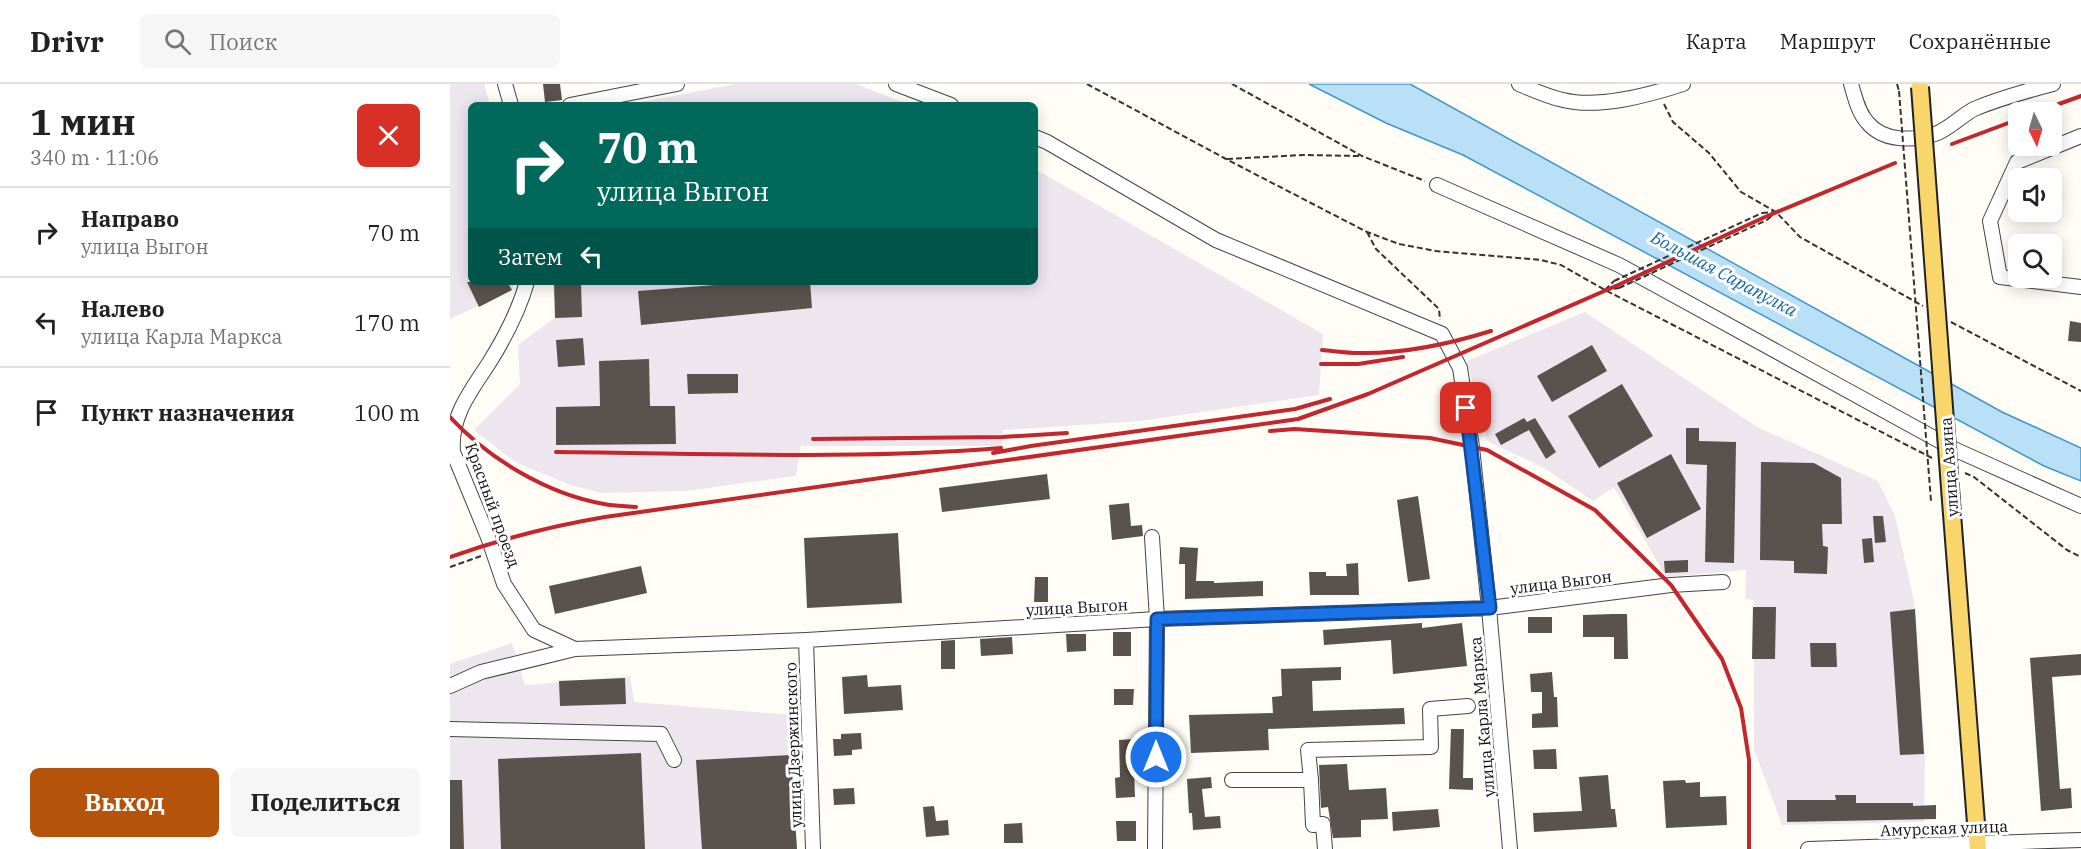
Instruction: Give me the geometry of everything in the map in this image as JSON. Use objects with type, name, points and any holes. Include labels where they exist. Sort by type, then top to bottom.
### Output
[{"type":"main road","name":"улица Азина","points":[[1920,86],[1978,847]]},
{"type":"street","points":[[505,84],[510,102]]},
{"type":"street","points":[[585,102],[677,84]]},
{"type":"street","points":[[896,84],[943,102]]},
{"type":"street","points":[[1519,84],[1563,100],[1587,103],[1634,97],[1680,84]]},
{"type":"street","points":[[1851,84],[1867,123],[1877,131],[1891,137],[1908,139],[1937,134],[1971,111],[2003,97],[2053,84]]},
{"type":"street","points":[[2081,136],[2017,162],[1990,221],[2000,277],[2081,287]]},
{"type":"street","points":[[1038,138],[1215,240],[1442,334]]},
{"type":"street","points":[[1437,185],[1619,266],[1956,450],[2081,506]]},
{"type":"street","name":"Красный проезд","points":[[526,285],[518,307],[495,352],[460,407],[452,440],[453,452],[504,584],[534,630],[575,649]]},
{"type":"street","name":"улица Карла Маркса","points":[[1442,334],[1460,368],[1472,447],[1490,608],[1510,849]]},
{"type":"street","points":[[1152,537],[1157,619],[1155,849]]},
{"type":"street","name":"улица Выгон","points":[[450,686],[481,672],[575,649],[806,640],[1157,619],[1490,608],[1671,585],[1723,582]]},
{"type":"street","name":"улица Дзержинского","points":[[806,640],[813,849]]},
{"type":"street","points":[[1325,849],[1323,824],[1313,825],[1308,750],[1431,747],[1430,709],[1468,706]]},
{"type":"street","points":[[450,729],[661,734],[674,760]]},
{"type":"street","points":[[1232,780],[1311,780]]},
{"type":"street","name":"Амурская улица","points":[[1808,849],[1978,847],[2081,840]]},
{"type":"path","points":[[1087,84],[1367,232],[1399,244],[1436,251],[1541,260],[1560,265],[1931,458]]},
{"type":"path","points":[[1232,84],[1362,156],[1437,185]]},
{"type":"path","points":[[1897,84],[1931,501]]},
{"type":"path","points":[[1658,91],[1673,122],[1709,153],[1741,192],[1776,212],[1800,237],[1929,309]]},
{"type":"path","points":[[1226,159],[1303,154],[1362,156]]},
{"type":"path","points":[[1605,290],[1614,281],[1762,213],[1776,212]]},
{"type":"path","points":[[1605,290],[1619,288],[1767,220],[1776,212]]},
{"type":"path","points":[[1367,232],[1376,249],[1439,309],[1442,334]]},
{"type":"path","points":[[1949,321],[2081,391]]},
{"type":"path","points":[[1964,472],[1974,477],[2067,550],[2081,557]]},
{"type":"path","points":[[450,567],[492,552]]},
{"type":"shaded area","points":[[450,84],[484,84],[489,102],[468,102],[468,285],[513,285],[512,290],[450,319]]},
{"type":"shaded area","points":[[736,84],[856,84],[902,102],[641,102]]},
{"type":"shaded area","points":[[1038,171],[1323,334],[1319,395],[1141,421],[1003,430],[1002,446],[801,446],[796,476],[686,491],[601,493],[568,484],[515,462],[474,430],[520,384],[518,345],[556,317],[553,285],[1038,285]]},
{"type":"shaded area","points":[[1585,312],[1757,427],[1878,481],[1895,516],[1914,601],[1925,756],[1924,822],[1782,825],[1754,749],[1754,600],[1745,599],[1746,570],[1666,577],[1614,487],[1593,501],[1544,468],[1487,441],[1467,361]]},
{"type":"shaded area","points":[[512,643],[525,685],[630,676],[634,702],[792,715],[791,755],[797,849],[450,849],[450,664]]},
{"type":"water","name":"Большая Сарапулка","points":[[1309,84],[1410,84],[2002,412],[2081,448],[2081,481],[2044,466],[1463,155],[1386,123]]},
{"type":"building","points":[[543,84],[560,84],[562,100],[545,102]]},
{"type":"building","points":[[468,285],[509,285],[512,290],[479,307]]},
{"type":"building","points":[[554,285],[581,285],[582,317],[555,318]]},
{"type":"building","points":[[715,285],[810,285],[812,308],[641,325],[638,291]]},
{"type":"building","points":[[2070,321],[2081,323],[2081,342],[2068,341]]},
{"type":"building","points":[[583,338],[585,365],[558,367],[556,340]]},
{"type":"building","points":[[1592,345],[1607,371],[1552,402],[1537,376]]},
{"type":"building","points":[[649,359],[650,406],[675,406],[676,444],[556,445],[556,407],[600,406],[599,361]]},
{"type":"building","points":[[687,374],[738,374],[738,393],[688,394]]},
{"type":"building","points":[[1622,384],[1653,436],[1599,468],[1568,416]]},
{"type":"building","points":[[1524,418],[1527,422],[1535,418],[1556,452],[1546,459],[1529,430],[1501,445],[1495,434]]},
{"type":"building","points":[[1686,428],[1699,428],[1699,441],[1736,442],[1734,563],[1705,562],[1707,465],[1686,464]]},
{"type":"building","points":[[1671,454],[1701,509],[1647,538],[1617,483]]},
{"type":"building","points":[[1761,462],[1814,463],[1841,478],[1842,524],[1822,524],[1823,546],[1828,547],[1827,574],[1794,573],[1794,561],[1760,560]]},
{"type":"building","points":[[1047,474],[1050,499],[942,512],[939,488]]},
{"type":"building","points":[[1418,496],[1430,579],[1408,582],[1397,500]]},
{"type":"building","points":[[1129,503],[1131,526],[1142,525],[1143,536],[1112,540],[1109,505]]},
{"type":"building","points":[[1873,516],[1883,516],[1886,542],[1875,543]]},
{"type":"building","points":[[898,533],[902,603],[807,608],[804,538]]},
{"type":"building","points":[[1872,538],[1874,562],[1864,563],[1862,539]]},
{"type":"building","points":[[1180,547],[1198,548],[1196,581],[1214,581],[1214,583],[1263,581],[1263,596],[1185,599],[1185,564],[1179,564]]},
{"type":"building","points":[[1688,560],[1688,572],[1665,573],[1664,561]]},
{"type":"building","points":[[1358,563],[1359,595],[1310,595],[1309,572],[1326,572],[1326,576],[1347,576],[1346,564]]},
{"type":"building","points":[[641,566],[647,593],[555,614],[549,586]]},
{"type":"building","points":[[1035,577],[1048,577],[1048,602],[1034,602]]},
{"type":"building","points":[[1753,607],[1776,607],[1775,659],[1752,659]]},
{"type":"building","points":[[1915,609],[1924,754],[1900,755],[1890,612]]},
{"type":"building","points":[[1627,614],[1628,659],[1614,659],[1614,637],[1583,637],[1583,615]]},
{"type":"building","points":[[1528,617],[1552,617],[1552,633],[1528,633]]},
{"type":"building","points":[[1422,623],[1422,628],[1462,623],[1467,666],[1393,674],[1391,640],[1324,645],[1323,630]]},
{"type":"building","points":[[1113,632],[1131,632],[1131,656],[1113,656]]},
{"type":"building","points":[[1066,634],[1086,634],[1086,651],[1067,652]]},
{"type":"building","points":[[1012,637],[1013,654],[981,656],[980,639]]},
{"type":"building","points":[[955,640],[955,669],[941,669],[941,641]]},
{"type":"building","points":[[1810,643],[1836,643],[1837,667],[1811,667]]},
{"type":"building","points":[[2081,654],[2081,675],[2052,677],[2060,789],[2071,788],[2072,808],[2041,811],[2030,658]]},
{"type":"building","points":[[1341,667],[1341,680],[1312,681],[1313,711],[1404,708],[1405,724],[1268,729],[1269,750],[1191,753],[1189,715],[1273,713],[1272,697],[1282,696],[1281,669]]},
{"type":"building","points":[[1552,672],[1554,697],[1557,697],[1558,727],[1532,728],[1532,714],[1542,713],[1542,692],[1531,692],[1530,674]]},
{"type":"building","points":[[867,675],[868,687],[901,685],[903,710],[844,714],[842,677]]},
{"type":"building","points":[[625,678],[626,704],[560,706],[559,681]]},
{"type":"building","points":[[1114,689],[1134,689],[1133,705],[1114,705]]},
{"type":"building","points":[[1451,729],[1464,729],[1463,778],[1473,778],[1473,790],[1449,789]]},
{"type":"building","points":[[861,733],[862,749],[852,750],[852,755],[834,756],[833,739],[841,739],[841,734]]},
{"type":"building","points":[[1133,739],[1135,797],[1116,798],[1115,778],[1120,777],[1119,740]]},
{"type":"building","points":[[1556,749],[1557,769],[1534,769],[1533,750]]},
{"type":"building","points":[[641,753],[645,849],[501,849],[498,759]]},
{"type":"building","points":[[791,755],[797,849],[702,849],[696,760]]},
{"type":"building","points":[[1347,764],[1349,790],[1386,788],[1388,819],[1361,820],[1361,837],[1333,838],[1328,807],[1321,808],[1319,765]]},
{"type":"building","points":[[1608,775],[1611,809],[1615,809],[1617,827],[1534,832],[1533,813],[1582,811],[1579,777]]},
{"type":"building","points":[[1211,777],[1212,788],[1202,789],[1205,817],[1220,816],[1221,828],[1193,830],[1192,813],[1189,813],[1187,779]]},
{"type":"building","points":[[450,780],[462,780],[464,849],[450,849]]},
{"type":"building","points":[[1685,780],[1686,783],[1700,782],[1700,797],[1726,796],[1727,825],[1666,828],[1663,781]]},
{"type":"building","points":[[854,788],[855,804],[834,805],[833,789]]},
{"type":"building","points":[[1835,795],[1856,795],[1856,803],[1936,805],[1936,819],[1787,822],[1787,800],[1836,800]]},
{"type":"building","points":[[934,806],[936,821],[948,820],[949,835],[926,837],[923,807]]},
{"type":"building","points":[[1438,809],[1440,827],[1393,831],[1392,812]]},
{"type":"building","points":[[1116,821],[1136,821],[1136,841],[1117,841]]},
{"type":"building","points":[[1022,823],[1023,843],[1004,843],[1004,824]]},
{"type":"railway","points":[[2062,103],[2081,96]]},
{"type":"railway","points":[[1952,144],[2008,123]]},
{"type":"railway","points":[[450,557],[526,534],[605,517],[1298,419],[1368,394],[1618,285],[1765,217],[1895,163]]},
{"type":"railway","points":[[1322,350],[1354,353],[1392,352],[1442,344],[1491,331]]},
{"type":"railway","points":[[1321,364],[1358,364],[1403,357]]},
{"type":"railway","points":[[993,453],[1295,409],[1330,399]]},
{"type":"railway","points":[[450,417],[482,447],[541,483],[583,499],[608,505],[636,507]]},
{"type":"railway","points":[[1270,431],[1295,429],[1430,438],[1487,450],[1595,510],[1671,585],[1722,659],[1741,708],[1749,760],[1749,849]]},
{"type":"railway","points":[[813,439],[1002,437],[1067,433]]},
{"type":"railway","points":[[556,452],[835,455],[1001,448]]},
{"type":"route","points":[[1156,757],[1157,619],[1490,608],[1466,408]]}]
